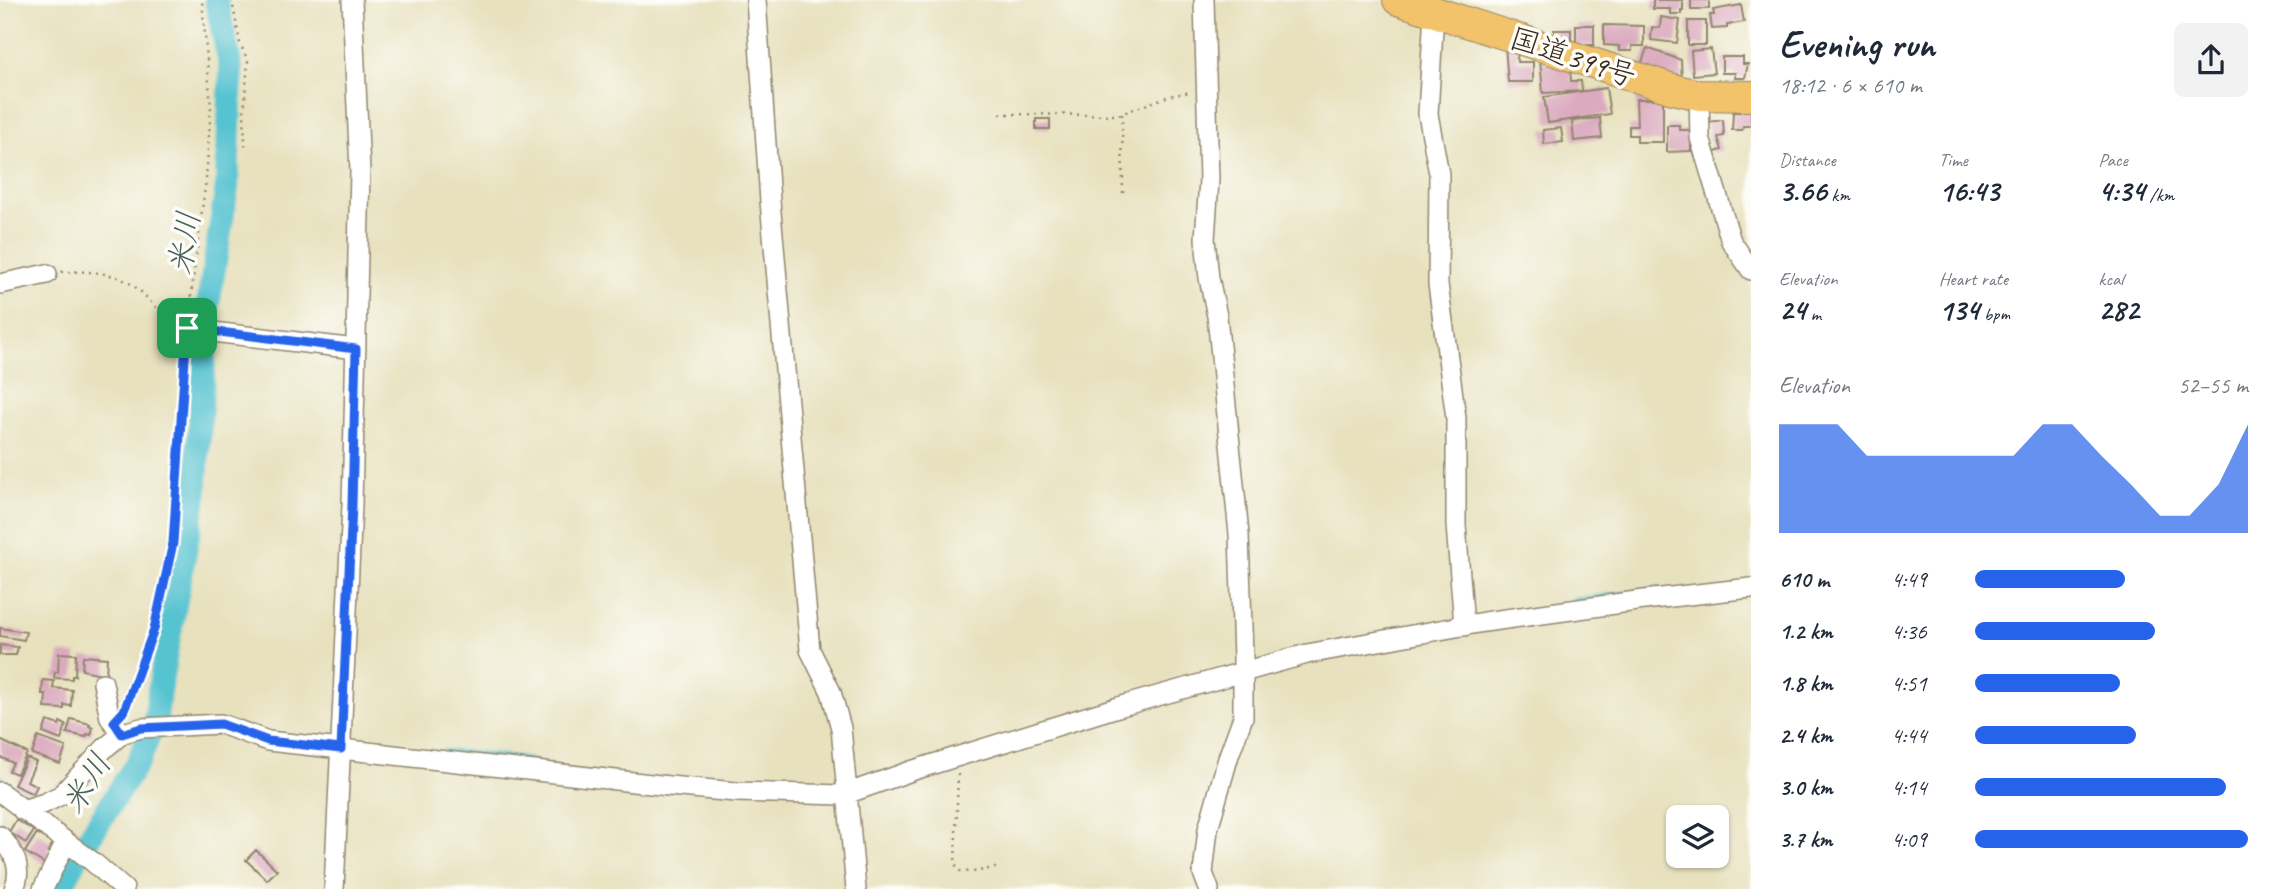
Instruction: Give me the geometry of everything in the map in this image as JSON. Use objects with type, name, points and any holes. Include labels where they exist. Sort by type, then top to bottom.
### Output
[{"type":"highway","name":"国道399号","points":[[1398,0],[1660,85],[1699,95],[1751,96]]},
{"type":"street","points":[[334,889],[352,505],[360,171],[352,0]]},
{"type":"street","points":[[756,0],[770,201],[810,650],[831,692],[841,728],[856,889]]},
{"type":"street","points":[[1204,0],[1209,191],[1205,239],[1217,316],[1239,534],[1243,665],[1243,716],[1208,829],[1203,873],[1209,889]]},
{"type":"street","points":[[1434,12],[1427,114],[1439,174],[1438,284],[1456,418],[1456,525],[1464,621]]},
{"type":"street","points":[[1699,95],[1700,138],[1731,241],[1751,270]]},
{"type":"street","points":[[0,284],[47,274]]},
{"type":"street","points":[[193,328],[356,349]]},
{"type":"street","points":[[118,728],[221,724],[268,741],[736,792],[843,795],[848,787],[950,759],[1243,665],[1464,621],[1751,588]]},
{"type":"street","points":[[103,683],[107,707],[118,728]]},
{"type":"street","points":[[22,810],[61,795],[105,748],[118,728]]},
{"type":"street","points":[[2,797],[93,862],[124,889]]},
{"type":"street","points":[[0,836],[12,852],[19,870],[14,889]]},
{"type":"street","points":[[43,889],[65,841]]},
{"type":"path","points":[[118,728],[154,629],[173,543],[211,107],[202,0]]},
{"type":"path","points":[[232,0],[240,43],[248,61],[244,111],[245,146]]},
{"type":"path","points":[[1000,114],[1122,114],[1169,96],[1207,89]]},
{"type":"path","points":[[1122,114],[1122,198]]},
{"type":"path","points":[[47,274],[92,272],[119,277],[137,288],[154,307],[193,328]]},
{"type":"path","points":[[950,759],[958,769],[955,864],[960,871],[973,872],[1000,867]]},
{"type":"building","points":[[1653,0],[1683,0],[1683,10],[1681,14],[1670,14],[1670,9],[1653,9]]},
{"type":"building","points":[[1691,0],[1709,0],[1709,9],[1691,9]]},
{"type":"building","points":[[1741,5],[1744,22],[1727,25],[1727,28],[1712,29],[1710,15],[1714,15],[1713,10]]},
{"type":"building","points":[[1661,17],[1680,20],[1677,43],[1651,40],[1652,27],[1660,28]]},
{"type":"building","points":[[1688,21],[1706,21],[1706,45],[1688,45]]},
{"type":"building","points":[[1576,25],[1594,25],[1594,45],[1576,45]]},
{"type":"building","points":[[1604,25],[1644,26],[1644,46],[1632,46],[1632,51],[1619,51],[1619,46],[1604,45]]},
{"type":"building","points":[[1554,30],[1571,30],[1571,40],[1554,39]]},
{"type":"building","points":[[1505,46],[1518,48],[1517,62],[1533,62],[1533,82],[1508,82]]},
{"type":"building","points":[[1647,48],[1681,60],[1682,82],[1640,68]]},
{"type":"building","points":[[1711,49],[1714,73],[1693,75],[1691,51]]},
{"type":"building","points":[[1722,57],[1743,57],[1743,64],[1748,64],[1745,78],[1735,78],[1735,73],[1722,73]]},
{"type":"building","points":[[1540,60],[1570,67],[1571,81],[1581,81],[1582,91],[1543,93]]},
{"type":"building","points":[[1606,88],[1610,114],[1548,123],[1544,97]]},
{"type":"building","points":[[1636,99],[1663,99],[1663,142],[1637,142],[1637,135],[1629,135],[1629,126],[1637,126]]},
{"type":"building","points":[[1740,107],[1751,108],[1751,126],[1732,130],[1733,112],[1740,112]]},
{"type":"building","points":[[1600,118],[1602,138],[1574,141],[1572,121]]},
{"type":"building","points":[[1036,119],[1050,119],[1050,129],[1036,129]]},
{"type":"building","points":[[1723,120],[1724,136],[1718,137],[1722,150],[1712,153],[1707,122]]},
{"type":"building","points":[[1667,125],[1679,125],[1679,130],[1691,130],[1691,151],[1667,152]]},
{"type":"building","points":[[1561,128],[1563,142],[1544,144],[1543,130]]},
{"type":"building","points":[[0,628],[26,632],[24,640],[0,636]]},
{"type":"building","points":[[0,645],[18,647],[16,655],[0,655]]},
{"type":"building","points":[[59,653],[76,654],[75,676],[72,676],[72,679],[54,678],[55,672],[58,672]]},
{"type":"building","points":[[83,656],[107,658],[106,675],[82,670]]},
{"type":"building","points":[[43,680],[54,681],[53,688],[72,690],[71,706],[64,705],[64,709],[45,708]]},
{"type":"building","points":[[71,719],[90,724],[93,728],[91,735],[87,734],[86,737],[67,733]]},
{"type":"building","points":[[47,721],[66,725],[61,740],[43,733]]},
{"type":"building","points":[[38,737],[66,747],[60,764],[32,754]]},
{"type":"building","points":[[0,740],[27,753],[17,774],[9,771],[13,763],[0,757]]},
{"type":"building","points":[[27,758],[36,762],[27,781],[37,786],[33,794],[14,785]]},
{"type":"building","points":[[16,820],[34,831],[26,843],[9,832]]},
{"type":"building","points":[[37,833],[53,843],[48,851],[52,854],[45,864],[25,852]]},
{"type":"building","points":[[256,850],[277,870],[267,880],[246,860]]},
{"type":"waterway","name":"米川","points":[[60,889],[78,855],[139,760],[156,718],[195,497],[207,312],[227,187],[231,68],[216,0]]},
{"type":"waterway","points":[[1573,600],[1658,589]]},
{"type":"waterway","points":[[444,751],[514,757],[536,762]]},
{"type":"waterway","points":[[0,777],[17,791],[38,796]]},
{"type":"route","points":[[187,328],[356,349],[341,749],[268,741],[221,724],[141,728],[122,734],[114,722],[124,711],[154,629],[173,543],[187,328]]}]
